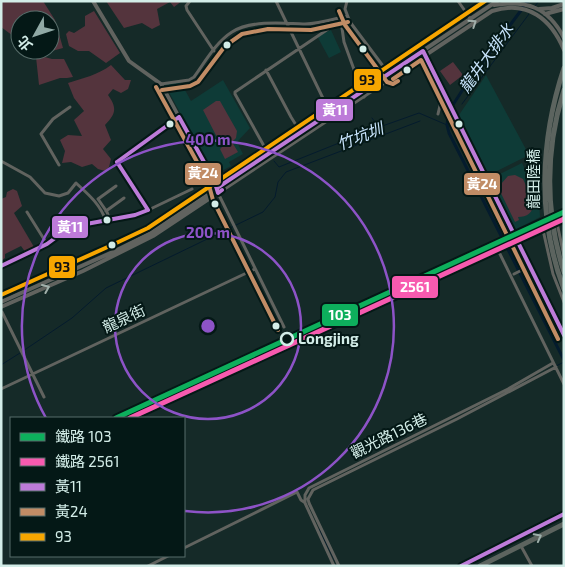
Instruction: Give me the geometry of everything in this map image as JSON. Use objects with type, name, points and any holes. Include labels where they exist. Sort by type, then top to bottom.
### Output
[{"type":"main road","name":"龍田陸橋","points":[[564,68],[552,108],[545,172],[549,240],[564,290]]},
{"type":"main road","name":"龍田陸橋","points":[[564,90],[553,135],[549,173],[551,217],[564,272]]},
{"type":"main road","points":[[461,566],[564,514]]},
{"type":"main road","points":[[480,566],[564,524]]},
{"type":"street","points":[[93,1],[129,61],[161,84],[218,190],[234,227],[284,327]]},
{"type":"street","points":[[190,1],[186,7],[214,51]]},
{"type":"street","points":[[276,1],[331,115]]},
{"type":"street","points":[[347,1],[345,10],[347,16],[392,78]]},
{"type":"street","points":[[458,1],[470,18]]},
{"type":"street","points":[[16,297],[81,272],[150,236],[331,115],[361,91],[496,1]]},
{"type":"street","points":[[539,9],[552,8],[564,4]]},
{"type":"street","points":[[491,5],[532,6],[539,9],[559,28],[564,38]]},
{"type":"street","points":[[491,5],[492,11]]},
{"type":"street","points":[[270,156],[301,133],[364,97],[492,11],[508,5],[538,15],[554,29],[564,50]]},
{"type":"street","points":[[538,15],[564,9]]},
{"type":"street","points":[[161,84],[189,80],[194,77],[227,36],[242,27],[286,23],[308,24],[347,16]]},
{"type":"street","points":[[270,156],[235,94],[238,89],[347,16]]},
{"type":"street","points":[[340,21],[344,42],[364,97]]},
{"type":"street","points":[[423,51],[512,228]]},
{"type":"street","points":[[266,70],[301,133]]},
{"type":"street","points":[[377,81],[380,86]]},
{"type":"street","points":[[438,114],[442,97],[446,96]]},
{"type":"street","points":[[59,165],[40,134],[48,126],[48,123],[70,106]]},
{"type":"street","points":[[148,210],[117,162],[179,117]]},
{"type":"street","points":[[1,161],[30,177],[45,193],[59,196],[68,192],[76,183],[90,194],[108,221]]},
{"type":"street","points":[[108,221],[106,211],[98,198],[116,186]]},
{"type":"street","points":[[1,266],[47,244],[73,227],[135,215],[192,189]]},
{"type":"street","points":[[106,211],[124,198]]},
{"type":"street","points":[[27,212],[47,244]]},
{"type":"street","points":[[564,222],[557,223],[543,230],[553,274],[564,302]]},
{"type":"street","points":[[557,223],[564,256]]},
{"type":"street","points":[[1,306],[79,267],[150,236]]},
{"type":"street","points":[[518,241],[528,267],[564,336]]},
{"type":"street","points":[[498,250],[564,384]]},
{"type":"street","points":[[79,267],[81,272]]},
{"type":"street","points":[[514,274],[528,267]]},
{"type":"street","name":"龍泉街","points":[[1,389],[255,269]]},
{"type":"street","points":[[1,306],[18,290],[16,297]]},
{"type":"street","points":[[1,306],[44,397]]},
{"type":"street","name":"觀光路136巷","points":[[305,502],[307,491],[312,486],[508,389],[554,363]]},
{"type":"street","points":[[339,566],[309,503],[308,499],[313,490],[457,419],[556,367]]},
{"type":"street","points":[[185,548],[297,492],[301,500],[305,502],[334,566]]},
{"type":"street","points":[[521,546],[532,566]]},
{"type":"street","points":[[148,566],[166,557]]},
{"type":"shaded area","points":[[1,1],[43,1],[49,10],[10,10],[10,34],[1,27]]},
{"type":"shaded area","points":[[106,1],[182,1],[174,7],[170,2],[157,9],[160,25],[152,29],[142,23],[124,28]]},
{"type":"shaded area","points":[[94,11],[120,53],[106,63],[89,51],[78,51],[69,46],[66,34],[69,31],[74,33],[85,26],[85,16]]},
{"type":"shaded area","points":[[331,30],[341,52],[329,58],[317,36]]},
{"type":"shaded area","points":[[60,38],[63,48],[60,49]]},
{"type":"shaded area","points":[[64,59],[73,77],[60,78],[39,85],[36,60]]},
{"type":"shaded area","points":[[453,62],[463,75],[450,85],[440,71]]},
{"type":"shaded area","points":[[111,65],[125,80],[131,80],[128,89],[121,93],[113,89],[108,95],[114,108],[111,118],[105,125],[111,140],[103,149],[111,159],[109,167],[105,171],[98,169],[92,164],[82,167],[71,162],[62,163],[65,151],[60,140],[68,135],[82,136],[74,120],[84,111],[74,98],[68,83],[96,74]]},
{"type":"shaded area","points":[[486,75],[529,155],[489,175],[459,115]]},
{"type":"shaded area","points":[[223,80],[250,128],[237,142],[243,154],[229,162],[231,166],[214,175],[164,83],[180,81],[191,101]]},
{"type":"shaded area","points":[[216,101],[220,101],[237,131],[236,138],[232,142],[238,152],[225,159],[220,149],[222,147],[203,110]]},
{"type":"shaded area","points":[[522,163],[539,200],[540,217],[515,230],[490,179]]},
{"type":"shaded area","points":[[515,175],[523,179],[534,203],[529,214],[518,217],[519,220],[515,222],[496,183],[500,181],[501,184],[508,176]]},
{"type":"shaded area","points":[[13,189],[17,191],[22,206],[14,213],[34,247],[26,253],[21,246],[5,254],[5,258],[1,261],[1,199],[6,197],[7,192]]},
{"type":"waterway","name":"龍井大排水","points":[[528,1],[467,83],[449,111],[447,125],[449,133],[564,360]]},
{"type":"waterway","points":[[531,11],[539,1]]},
{"type":"waterway","points":[[462,104],[529,14]]},
{"type":"waterway","name":"竹坑圳","points":[[274,161],[279,167],[419,113],[447,125]]},
{"type":"waterway","points":[[372,118],[379,127]]},
{"type":"waterway","points":[[23,351],[72,318],[106,288],[263,212],[275,197],[278,182],[286,172],[420,121]]},
{"type":"waterway","points":[[1,365],[20,353]]},
{"type":"waterway","points":[[556,366],[564,362]]},
{"type":"waterway","points":[[319,529],[335,561]]},
{"type":"tunnel","points":[[512,228],[518,241]]},
{"type":"rail line","name":"103","points":[[118,417],[564,212]]},
{"type":"rail line","name":"2561","points":[[132,417],[564,219]]},
{"type":"transit line","name":"93","points":[[1,295],[148,228],[485,1]]},
{"type":"transit line","name":"黃24","points":[[339,11],[345,25],[387,82],[393,84],[398,81]]},
{"type":"transit line","name":"黃24","points":[[162,90],[190,86],[198,82],[225,46],[242,34],[268,29],[311,30],[348,22]]},
{"type":"transit line","name":"黃11","points":[[217,188],[423,51],[564,335]]},
{"type":"transit line","name":"黃24","points":[[393,79],[421,60],[558,339]]},
{"type":"transit line","name":"黃24","points":[[156,87],[208,182],[213,200],[278,330]]},
{"type":"transit line","name":"黃11","points":[[179,117],[214,180],[218,193],[222,190]]},
{"type":"transit line","name":"黃11","points":[[117,162],[179,117]]},
{"type":"transit line","name":"黃11","points":[[117,162],[148,210]]},
{"type":"transit line","name":"黃11","points":[[1,266],[47,244],[70,227],[135,215],[148,210]]},
{"type":"transit line","name":"黃11","points":[[461,566],[564,514]]},
{"type":"place","name":"Longjing","points":[[287,339]]}]
